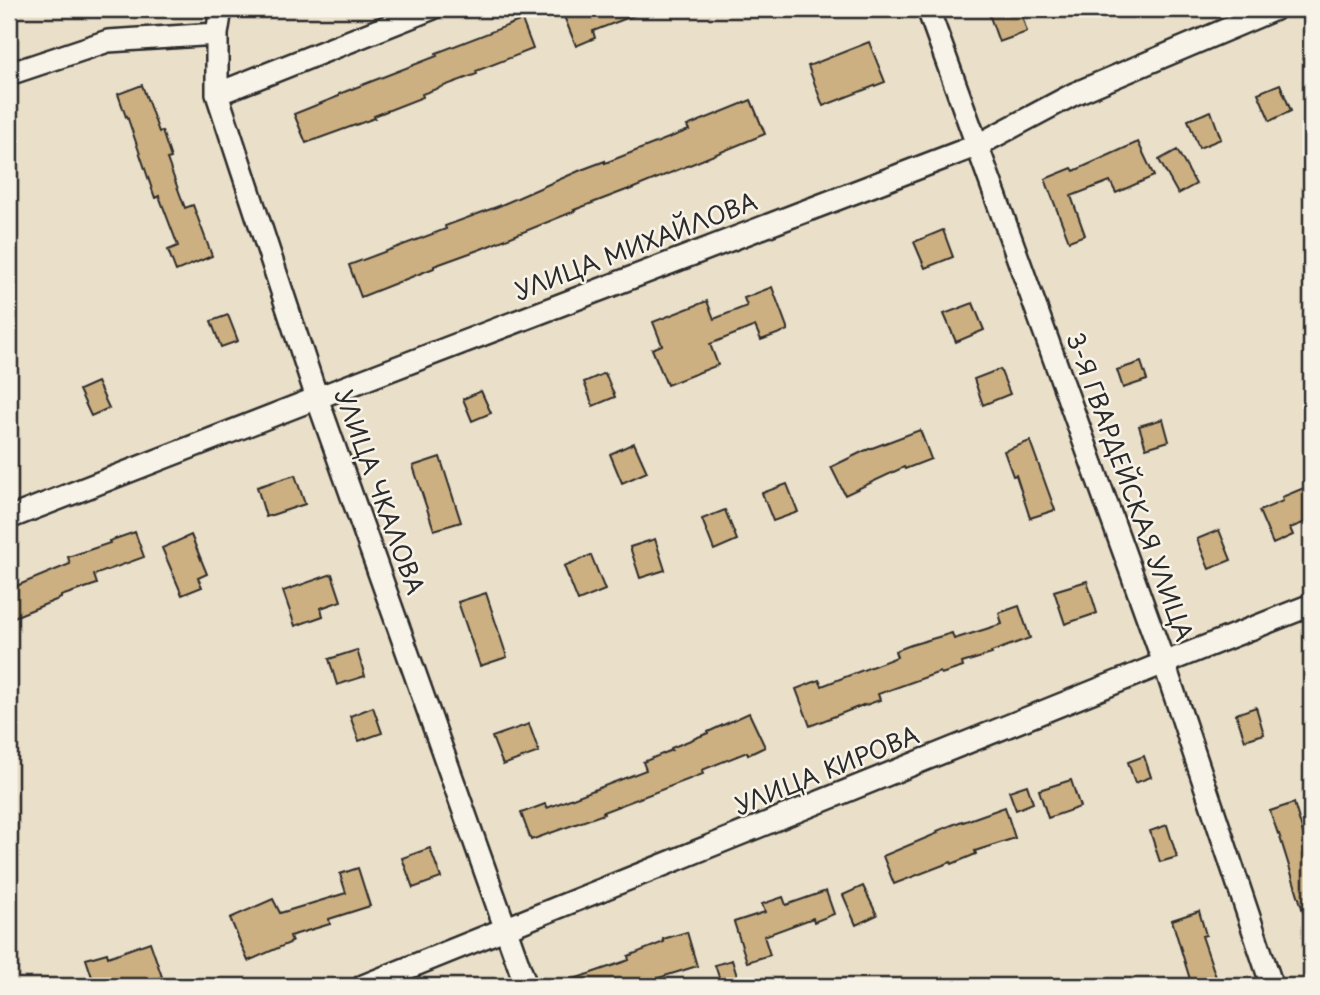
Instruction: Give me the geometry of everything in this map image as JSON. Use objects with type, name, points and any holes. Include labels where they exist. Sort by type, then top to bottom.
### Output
[{"type":"street","name":"УЛИЦА ЧКАЛОВА","points":[[221,9],[217,34],[217,94],[317,398],[526,986]]},
{"type":"street","points":[[217,94],[431,9]]},
{"type":"street","name":"3-Я ГВАРДЕЙСКАЯ УЛИЦА","points":[[928,9],[1164,663],[1272,986]]},
{"type":"street","name":"УЛИЦА МИХАЙЛОВА","points":[[9,518],[978,145],[1074,94],[1275,9]]},
{"type":"street","points":[[9,74],[108,41],[217,34]]},
{"type":"street","name":"УЛИЦА КИРОВА","points":[[363,986],[1311,606]]},
{"type":"building","points":[[561,9],[648,10],[593,31],[595,38],[576,46]]},
{"type":"building","points":[[1004,9],[1020,9],[1027,32],[999,42],[989,14]]},
{"type":"building","points":[[522,20],[533,49],[476,71],[477,74],[422,94],[423,97],[374,116],[375,118],[306,143],[294,114],[437,56],[436,53]]},
{"type":"building","points":[[869,42],[885,82],[823,106],[808,66]]},
{"type":"building","points":[[1280,84],[1291,111],[1270,121],[1258,93]]},
{"type":"building","points":[[142,85],[159,132],[162,131],[171,158],[167,159],[185,208],[193,205],[212,256],[176,271],[168,250],[178,246],[159,196],[155,198],[118,94]]},
{"type":"building","points":[[751,100],[765,134],[361,297],[349,265],[446,229],[445,226],[581,170],[689,130],[687,126]]},
{"type":"building","points":[[1211,111],[1221,139],[1199,148],[1188,120]]},
{"type":"building","points":[[1138,142],[1154,176],[1116,193],[1110,181],[1071,196],[1085,235],[1069,241],[1045,179],[1072,168],[1074,171]]},
{"type":"building","points":[[1177,150],[1196,184],[1178,194],[1159,160]]},
{"type":"building","points":[[943,230],[953,257],[925,268],[914,242]]},
{"type":"building","points":[[772,287],[788,330],[761,340],[755,326],[710,344],[718,365],[667,385],[652,349],[662,345],[653,322],[707,301],[714,319],[747,306],[744,298]]},
{"type":"building","points":[[973,303],[984,330],[956,342],[944,314]]},
{"type":"building","points":[[228,315],[238,341],[221,347],[211,321]]},
{"type":"building","points":[[1141,362],[1147,380],[1123,388],[1117,370]]},
{"type":"building","points":[[1000,369],[1010,394],[983,405],[974,379]]},
{"type":"building","points":[[605,373],[615,397],[593,406],[584,382]]},
{"type":"building","points":[[97,382],[109,408],[91,416],[79,390]]},
{"type":"building","points":[[481,391],[491,413],[472,421],[463,399]]},
{"type":"building","points":[[1163,419],[1169,441],[1146,448],[1139,426]]},
{"type":"building","points":[[920,430],[931,459],[905,469],[904,467],[845,495],[831,467],[864,451]]},
{"type":"building","points":[[1030,441],[1055,510],[1030,518],[1016,475],[1013,476],[1004,451]]},
{"type":"building","points":[[634,443],[647,472],[622,483],[610,454]]},
{"type":"building","points":[[440,457],[461,522],[434,530],[413,466]]},
{"type":"building","points":[[295,475],[305,504],[266,517],[257,487]]},
{"type":"building","points":[[787,484],[798,512],[773,521],[762,493]]},
{"type":"building","points":[[1311,485],[1311,520],[1290,528],[1293,535],[1273,544],[1259,511],[1283,501],[1282,497]]},
{"type":"building","points":[[725,510],[737,540],[714,550],[702,519]]},
{"type":"building","points":[[1219,530],[1231,560],[1209,569],[1197,539]]},
{"type":"building","points":[[135,532],[144,557],[94,575],[97,584],[61,596],[9,619],[9,589],[70,564],[68,557]]},
{"type":"building","points":[[191,535],[207,574],[198,578],[202,587],[182,595],[162,548]]},
{"type":"building","points":[[655,539],[665,570],[640,578],[630,547]]},
{"type":"building","points":[[591,555],[605,590],[578,601],[564,566]]},
{"type":"building","points":[[332,574],[341,601],[321,608],[323,616],[295,626],[283,591]]},
{"type":"building","points":[[1087,581],[1097,613],[1065,624],[1054,591]]},
{"type":"building","points":[[486,593],[507,657],[480,666],[458,602]]},
{"type":"building","points":[[1019,606],[1030,638],[962,663],[963,667],[941,674],[940,672],[878,694],[880,700],[810,726],[796,689],[819,680],[822,686],[897,657],[895,651],[911,645],[952,633],[954,639],[1002,624],[999,613]]},
{"type":"building","points":[[357,650],[365,676],[337,685],[329,659]]},
{"type":"building","points":[[373,707],[382,733],[359,741],[350,716]]},
{"type":"building","points":[[1256,707],[1264,734],[1245,740],[1236,714]]},
{"type":"building","points":[[749,713],[765,747],[702,770],[703,774],[603,812],[604,814],[531,840],[521,813],[545,804],[547,808],[646,770],[643,762]]},
{"type":"building","points":[[529,724],[539,752],[503,765],[492,737]]},
{"type":"building","points":[[1144,756],[1151,777],[1135,783],[1128,762]]},
{"type":"building","points":[[1071,780],[1080,807],[1048,818],[1039,790]]},
{"type":"building","points":[[1027,785],[1033,803],[1016,810],[1009,791]]},
{"type":"building","points":[[1294,803],[1307,846],[1311,845],[1311,923],[1307,924],[1270,811]]},
{"type":"building","points":[[1005,807],[1015,838],[894,884],[883,856],[938,833],[937,831]]},
{"type":"building","points":[[1167,825],[1177,857],[1160,862],[1150,831]]},
{"type":"building","points":[[430,848],[441,878],[413,888],[402,858]]},
{"type":"building","points":[[358,868],[370,906],[329,919],[330,924],[290,936],[292,942],[248,961],[230,918],[273,899],[280,913],[346,893],[340,874]]},
{"type":"building","points":[[863,886],[877,915],[856,925],[843,895]]},
{"type":"building","points":[[826,891],[834,914],[814,922],[813,918],[764,936],[770,955],[747,962],[734,922],[765,912],[762,904],[783,897],[786,905]]},
{"type":"building","points":[[1199,911],[1206,935],[1202,936],[1219,986],[1192,986],[1172,920]]},
{"type":"building","points":[[687,932],[697,966],[658,978],[662,986],[563,986],[562,983],[629,960],[628,956],[664,942],[663,939]]},
{"type":"building","points":[[150,942],[162,977],[137,986],[95,986],[86,959],[107,953],[108,957]]},
{"type":"building","points":[[732,960],[740,986],[722,986],[715,965]]}]
